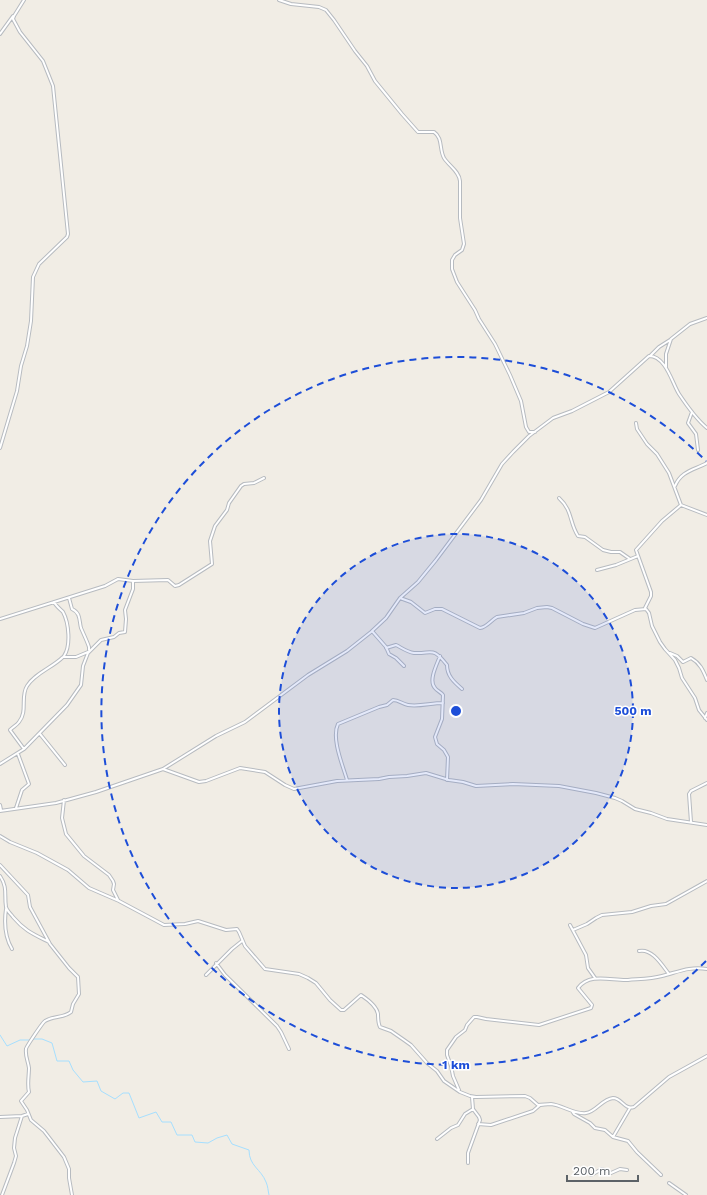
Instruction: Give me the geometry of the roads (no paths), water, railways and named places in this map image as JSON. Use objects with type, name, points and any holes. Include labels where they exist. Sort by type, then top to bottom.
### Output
[{"type":"street","points":[[0,34],[24,0]]},
{"type":"street","points":[[279,0],[291,4],[319,7],[326,10],[393,104],[414,128],[420,132],[433,132],[438,135],[443,156],[447,163],[459,175],[460,181],[459,215],[464,244],[462,250],[455,255],[452,260],[453,272],[479,319],[495,344],[510,375],[521,401],[526,427],[529,432],[535,432]]},
{"type":"street","points":[[0,448],[17,391],[21,366],[27,346],[31,321],[33,279],[38,266],[67,237],[68,234],[53,86],[43,61],[17,27],[14,21],[14,16]]},
{"type":"street","points":[[0,805],[1,811],[44,805],[96,792],[163,770],[229,728],[245,722],[313,671],[347,650],[372,631],[390,614],[400,598],[418,582],[461,528],[481,500],[505,460],[535,432],[554,418],[572,411],[609,392],[659,347],[690,324],[707,318]]},
{"type":"street","points":[[666,367],[666,354],[671,339]]},
{"type":"street","points":[[650,356],[659,360],[666,367],[680,395],[692,412],[707,428]]},
{"type":"street","points":[[692,412],[688,423],[696,434],[698,450]]},
{"type":"street","points":[[636,423],[637,429],[648,446],[655,452],[665,466],[681,505],[707,515]]},
{"type":"street","points":[[675,488],[681,476],[707,463]]},
{"type":"street","points":[[0,619],[105,586],[117,579],[132,581],[168,580],[177,586],[211,566],[213,561],[210,541],[215,526],[227,510],[229,504],[241,486],[244,484],[254,483],[264,478]]},
{"type":"street","points":[[559,498],[569,511],[572,523],[578,536],[585,538],[603,550],[620,552],[630,559]]},
{"type":"street","points":[[645,608],[651,596],[651,592],[636,550],[667,516],[681,505]]},
{"type":"street","points":[[597,570],[613,566],[638,556]]},
{"type":"street","points":[[63,657],[76,658],[89,652],[101,640],[126,632],[124,610],[133,589],[132,581]]},
{"type":"street","points":[[0,764],[18,754],[40,734],[67,705],[81,684],[82,669],[89,652],[89,646],[80,626],[80,617],[77,611],[72,609],[69,598]]},
{"type":"street","points":[[400,598],[411,602],[425,613],[442,609],[473,626],[480,628],[483,628],[497,617],[524,613],[537,608],[547,607],[552,608],[583,624],[597,628],[635,610],[645,608]]},
{"type":"street","points":[[24,749],[10,730],[19,723],[23,714],[26,687],[44,670],[56,664],[68,649],[68,631],[63,612],[54,602]]},
{"type":"street","points":[[645,608],[649,613],[652,626],[660,642],[675,660],[681,676],[694,694],[699,710],[706,719]]},
{"type":"street","points":[[372,631],[390,654],[404,666]]},
{"type":"street","points":[[386,648],[396,645],[409,652],[435,652],[447,665],[447,670],[450,677],[462,689]]},
{"type":"street","points":[[669,653],[677,656],[683,662],[691,658],[697,662],[703,669],[707,680]]},
{"type":"street","points":[[440,656],[435,668],[433,682],[435,689],[443,694],[442,720],[435,737],[437,744],[444,750],[448,757],[447,780]]},
{"type":"street","points":[[347,780],[336,741],[336,728],[338,724],[387,705],[393,700],[409,705],[443,703]]},
{"type":"street","points":[[706,719],[707,713]]},
{"type":"street","points":[[40,734],[65,765]]},
{"type":"street","points":[[16,808],[22,790],[29,784],[18,754]]},
{"type":"street","points":[[163,770],[199,782],[244,768],[265,772],[294,789],[347,780],[379,779],[426,772],[447,780],[463,782],[476,786],[513,784],[562,787],[616,798],[635,809],[652,813],[667,819],[707,825]]},
{"type":"street","points":[[691,822],[689,794],[691,791],[707,783]]},
{"type":"street","points":[[64,800],[62,818],[66,834],[84,856],[109,875],[113,881],[114,893],[119,901]]},
{"type":"street","points":[[0,836],[10,842],[37,853],[68,870],[89,888],[119,901],[164,925],[185,924],[198,921],[226,930],[237,929],[246,948],[265,969],[299,974],[308,978],[316,983],[341,1010],[344,1010],[362,995],[378,1012],[378,1023],[380,1027],[411,1045],[447,1083],[460,1092],[472,1097],[525,1096],[540,1105]]},
{"type":"street","points":[[0,865],[28,895],[30,907],[49,942],[54,950],[78,977],[79,994],[73,1004],[71,1012],[65,1016],[45,1021],[26,1047],[26,1058],[29,1067],[29,1092],[21,1101],[31,1120],[44,1131],[64,1157],[70,1169],[72,1195]]},
{"type":"street","points":[[0,876],[6,889],[7,908],[4,923],[12,949]]},
{"type":"street","points":[[573,930],[588,924],[602,915],[632,912],[651,906],[666,904],[707,882]]},
{"type":"street","points":[[7,908],[21,926],[30,933],[49,942]]},
{"type":"street","points":[[570,925],[587,956],[588,968],[595,978]]},
{"type":"street","points":[[206,975],[216,963],[242,941]]},
{"type":"street","points":[[639,951],[644,950],[652,954],[669,974]]},
{"type":"street","points":[[216,963],[225,975],[277,1026],[282,1032],[289,1049]]},
{"type":"street","points":[[460,1092],[454,1081],[447,1050],[456,1037],[465,1030],[467,1025],[474,1017],[477,1016],[486,1019],[535,1025],[556,1020],[591,1008],[592,1005],[578,988],[582,984],[595,978],[627,980],[656,977],[682,969],[707,969]]},
{"type":"street","points":[[613,1137],[630,1108],[634,1107],[669,1077],[707,1056]]},
{"type":"street","points":[[468,1163],[468,1153],[479,1117],[473,1109],[472,1097]]},
{"type":"street","points":[[478,1124],[490,1125],[533,1111],[540,1105],[550,1104],[585,1114],[605,1101],[614,1098],[630,1108]]},
{"type":"street","points":[[437,1139],[458,1125],[465,1114],[473,1109]]},
{"type":"street","points":[[571,1110],[574,1114],[590,1123],[595,1128],[605,1130],[613,1137],[628,1141],[637,1152],[661,1175]]},
{"type":"street","points":[[0,1117],[22,1116],[29,1114]]},
{"type":"street","points":[[2,1195],[16,1156],[14,1148],[15,1138],[22,1116]]},
{"type":"street","points":[[591,1175],[602,1168],[611,1173],[620,1169],[627,1170]]},
{"type":"street","points":[[669,1183],[686,1195]]},
{"type":"waterway","points":[[0,1035],[7,1046],[20,1040],[30,1040]]},
{"type":"waterway","points":[[33,1039],[42,1039],[52,1043],[57,1061],[69,1061],[73,1070],[83,1082],[97,1081],[101,1091],[115,1099],[123,1093],[129,1093],[139,1118],[156,1112],[162,1122],[171,1122],[177,1135],[192,1135],[195,1142],[208,1143],[227,1135],[232,1144],[249,1150],[253,1164],[266,1182],[269,1195]]}]
